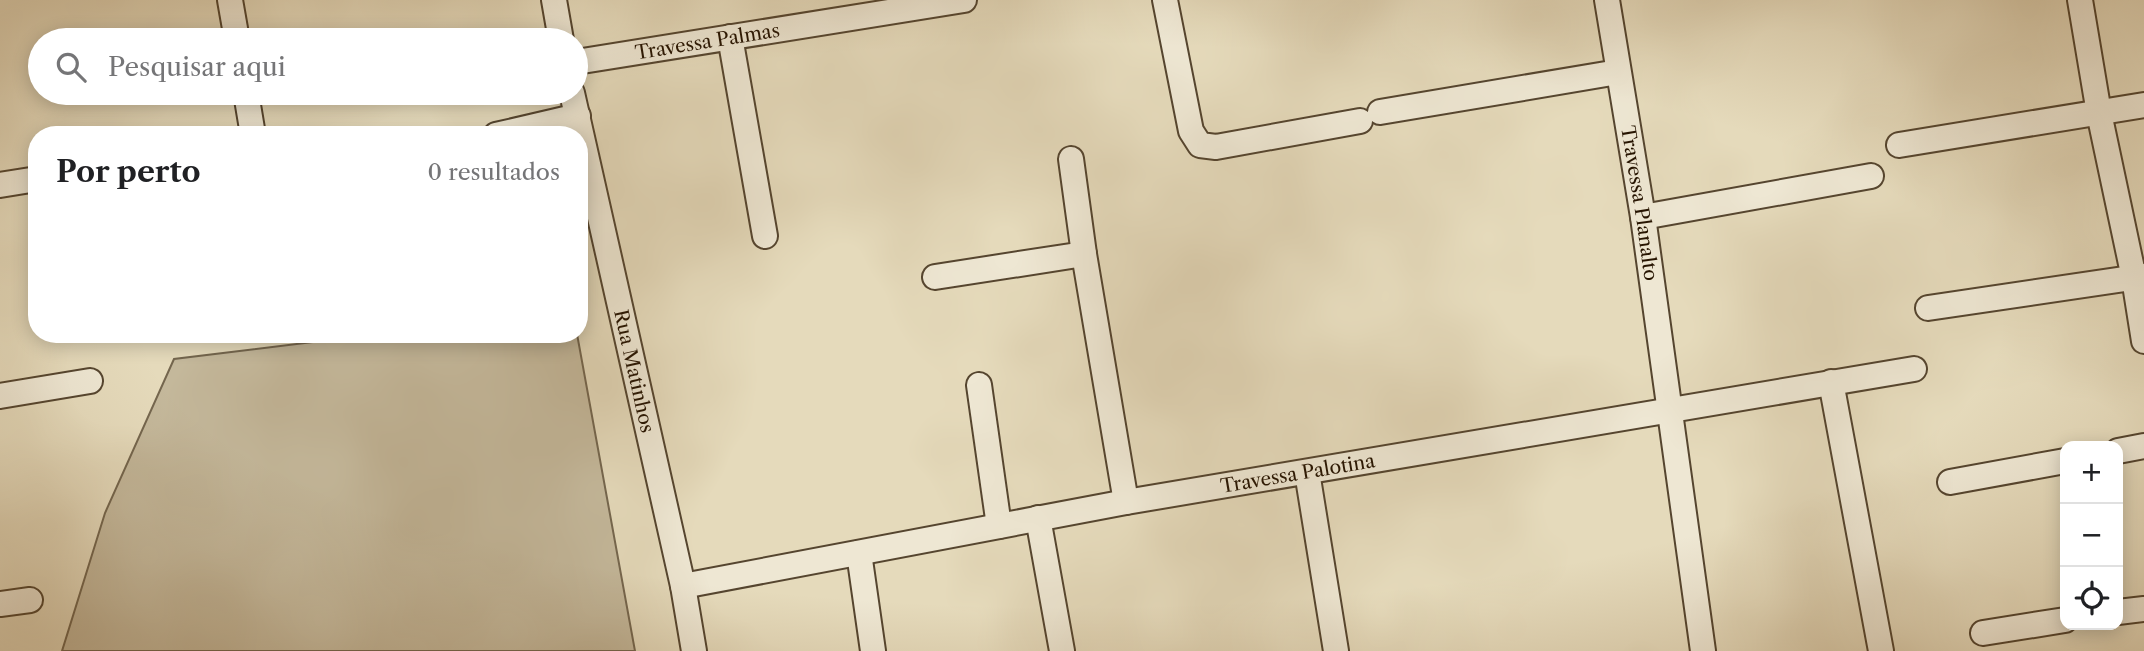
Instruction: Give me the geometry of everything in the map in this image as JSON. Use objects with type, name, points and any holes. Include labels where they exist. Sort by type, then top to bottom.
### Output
[{"type":"street","points":[[230,0],[235,28]]},
{"type":"street","points":[[554,0],[559,28]]},
{"type":"street","name":"Travessa Palmas","points":[[588,60],[964,0]]},
{"type":"street","points":[[1165,0],[1191,131],[1200,145],[1216,147],[1370,116],[1618,72]]},
{"type":"street","name":"Travessa Planalto","points":[[1607,0],[1643,217],[1703,651]]},
{"type":"street","points":[[2080,0],[2099,113],[2139,277],[2144,341]]},
{"type":"street","points":[[730,37],[765,236]]},
{"type":"street","points":[[248,105],[252,126]]},
{"type":"street","points":[[519,126],[572,105]]},
{"type":"street","name":"Rua Matinhos","points":[[575,105],[580,126]]},
{"type":"street","points":[[1899,145],[2144,105]]},
{"type":"street","points":[[1071,159],[1084,254],[1126,502]]},
{"type":"street","name":"Rua Matinhos","points":[[588,162],[683,586],[694,651]]},
{"type":"street","points":[[1643,217],[1871,176]]},
{"type":"street","points":[[0,185],[28,180]]},
{"type":"street","points":[[935,277],[1084,254]]},
{"type":"street","points":[[1928,308],[2139,277]]},
{"type":"street","name":"Travessa Palotina","points":[[683,586],[1126,502],[1914,369]]},
{"type":"street","points":[[0,396],[90,381]]},
{"type":"street","points":[[1831,382],[1881,651]]},
{"type":"street","points":[[979,385],[999,526]]},
{"type":"street","points":[[2123,450],[2144,446]]},
{"type":"street","points":[[1950,482],[2060,462]]},
{"type":"street","points":[[1307,472],[1336,651]]},
{"type":"street","points":[[1038,518],[1062,651]]},
{"type":"street","points":[[859,553],[873,651]]},
{"type":"street","points":[[0,604],[30,600]]},
{"type":"street","points":[[2123,611],[2144,608]]},
{"type":"street","points":[[1983,633],[2060,621]]},
{"type":"shaded area","points":[[305,343],[579,343],[635,651],[62,651],[105,513],[174,359]]}]
